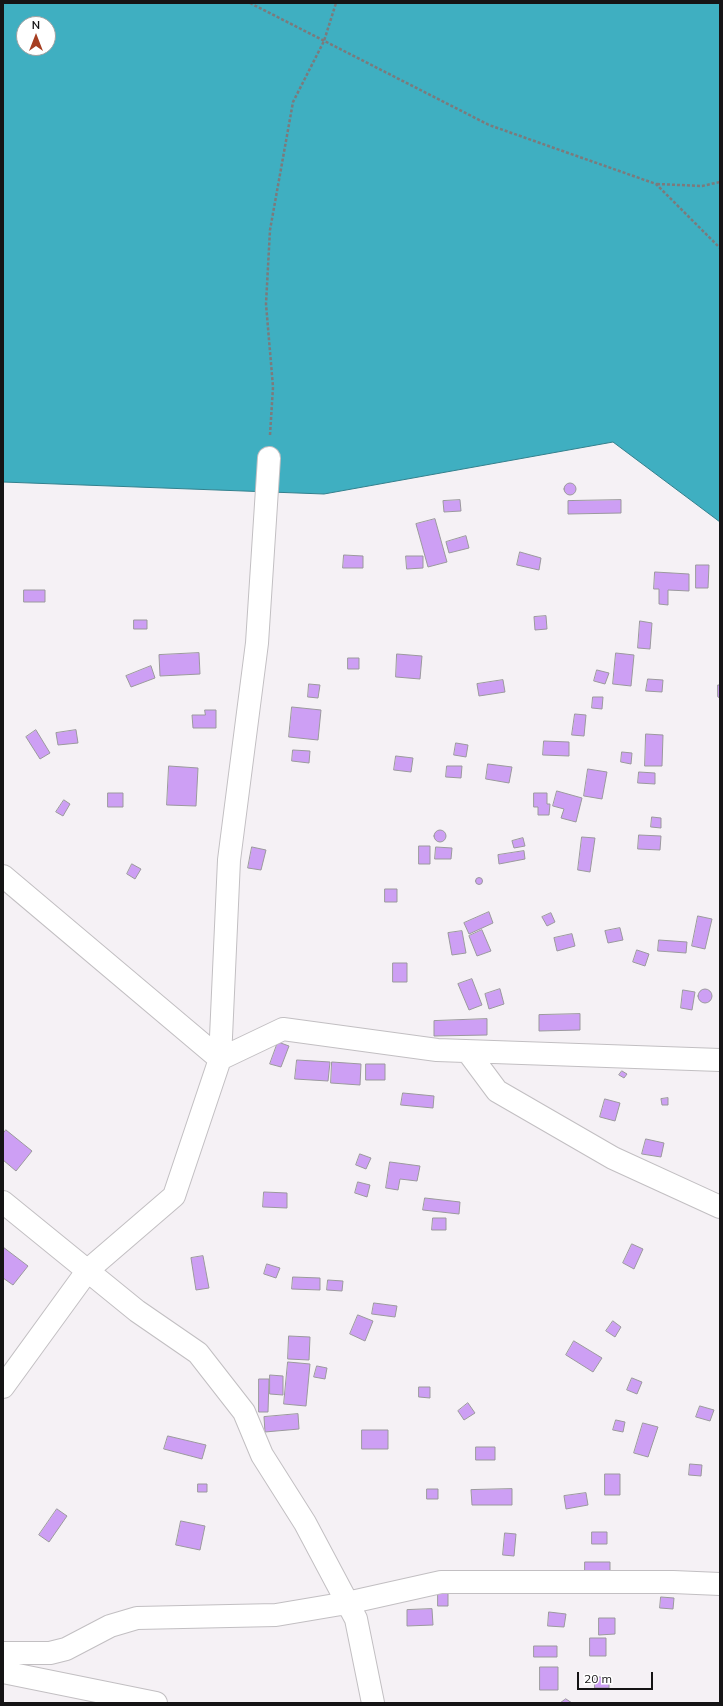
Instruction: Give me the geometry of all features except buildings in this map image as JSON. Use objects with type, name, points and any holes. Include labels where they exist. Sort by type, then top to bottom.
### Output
[{"type":"street","points":[[3,1387],[88,1270],[174,1196],[220,1059],[229,860],[257,643],[269,458]]},
{"type":"street","points":[[3,876],[220,1059]]},
{"type":"street","points":[[220,1059],[283,1029],[437,1050],[720,1060]]},
{"type":"street","points":[[468,1052],[497,1091],[613,1158],[720,1207]]},
{"type":"street","points":[[3,1202],[137,1311],[198,1353],[240,1406],[262,1455],[305,1523],[356,1619],[373,1703]]},
{"type":"street","points":[[3,1653],[50,1653],[66,1650],[110,1626],[137,1618],[276,1615],[347,1603],[441,1582],[673,1582],[720,1584]]},
{"type":"street","points":[[3,1672],[156,1703]]},
{"type":"path","points":[[250,3],[489,125],[656,184],[702,186],[720,182]]},
{"type":"path","points":[[269,458],[273,387],[266,304],[270,230],[293,102],[324,41],[336,3]]},
{"type":"path","points":[[656,184],[720,248]]},
{"type":"water","points":[[3,3],[720,3],[720,522],[613,442],[324,494],[3,482]]}]
